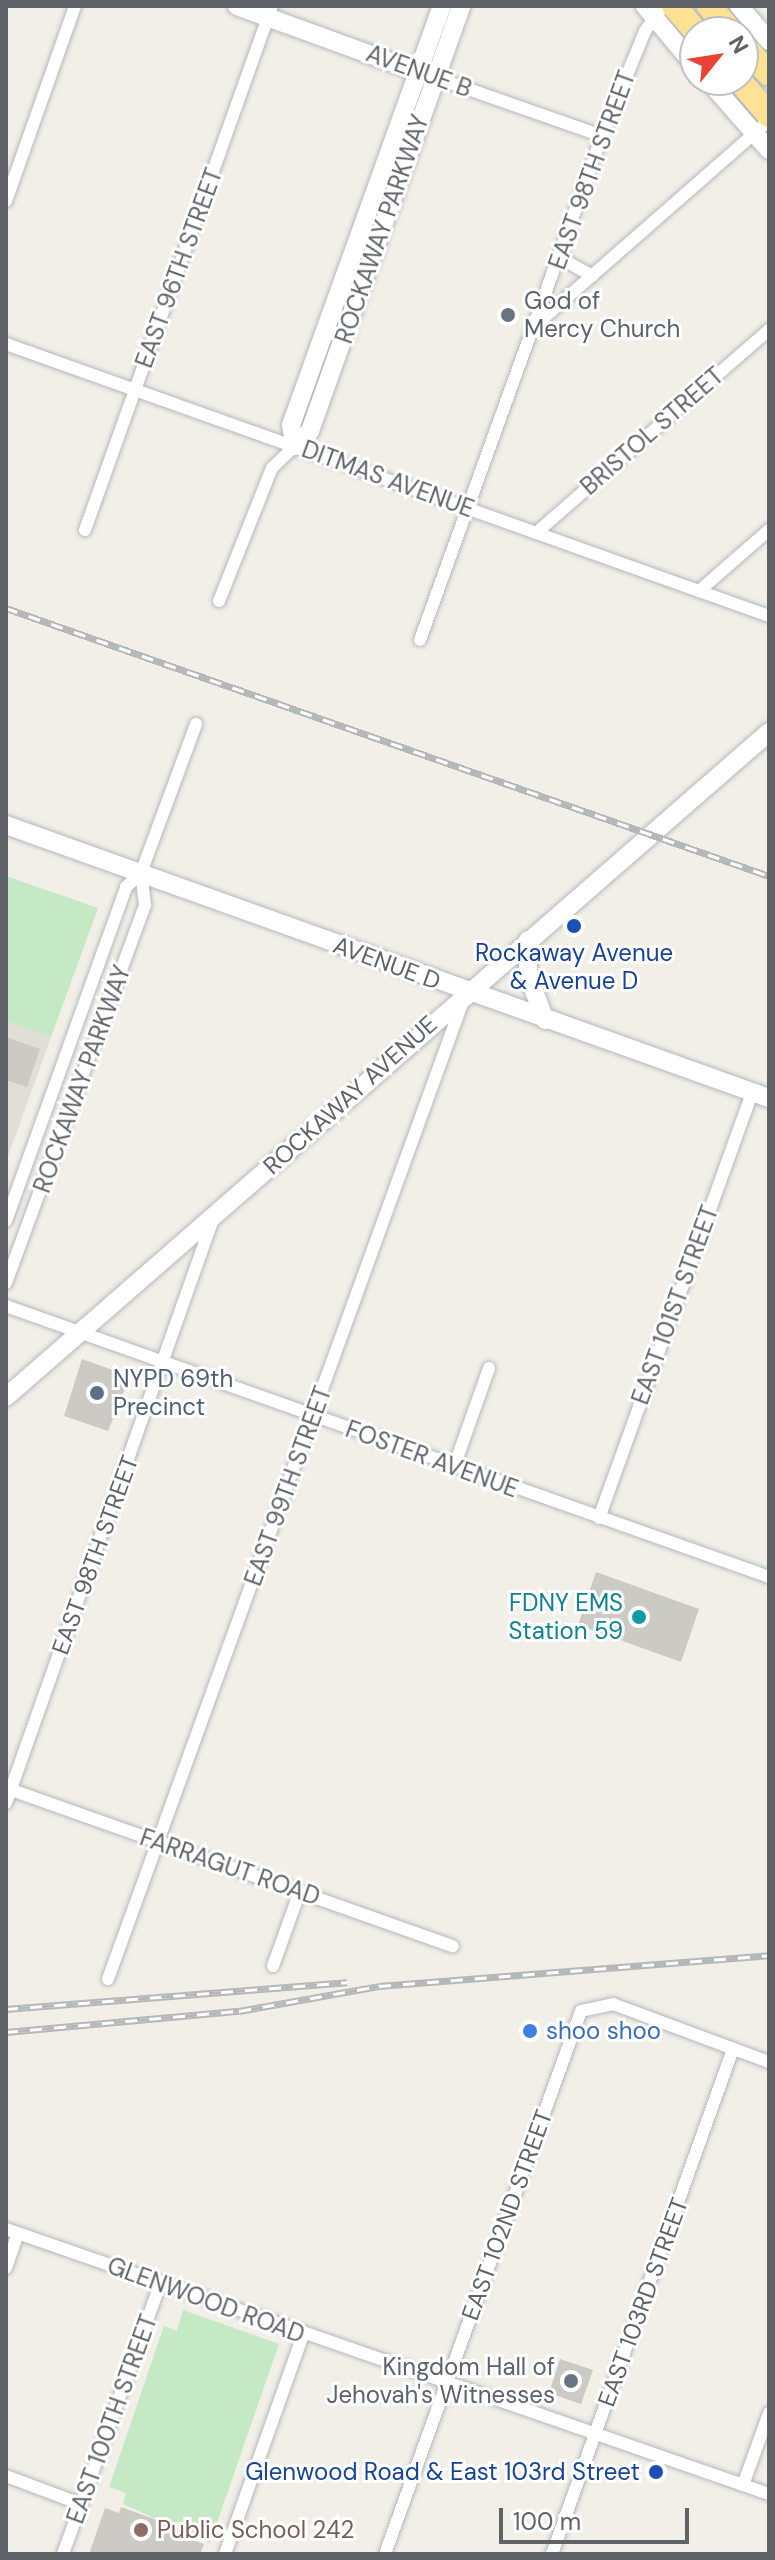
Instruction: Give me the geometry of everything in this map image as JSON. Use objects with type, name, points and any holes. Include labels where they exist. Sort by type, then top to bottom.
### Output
[{"type":"highway","points":[[659,9],[679,21]]},
{"type":"highway","points":[[748,96],[764,123]]},
{"type":"street","points":[[6,201],[75,6]]},
{"type":"street","name":"AVENUE B","points":[[237,6],[270,12],[426,75],[602,136]]},
{"type":"street","name":"ROCKAWAY PARKWAY","points":[[426,75],[442,6]]},
{"type":"street","name":"ROCKAWAY PARKWAY","points":[[295,446],[291,425],[426,75],[461,6]]},
{"type":"street","points":[[739,6],[769,41]]},
{"type":"street","points":[[659,9],[679,41]]},
{"type":"street","name":"EAST 98TH STREET","points":[[420,640],[537,324],[602,136],[659,9]]},
{"type":"street","name":"EAST 96TH STREET","points":[[85,530],[270,12]]},
{"type":"street","points":[[729,96],[764,123],[769,150]]},
{"type":"street","points":[[537,324],[764,123]]},
{"type":"street","points":[[560,258],[592,276]]},
{"type":"street","name":"BRISTOL STREET","points":[[536,533],[769,330]]},
{"type":"street","name":"DITMAS AVENUE","points":[[6,344],[769,616]]},
{"type":"street","points":[[219,601],[272,468],[295,446]]},
{"type":"street","points":[[699,591],[769,530]]},
{"type":"street","name":"ROCKAWAY PARKWAY","points":[[6,1221],[126,887],[141,873],[196,724]]},
{"type":"street","name":"ROCKAWAY AVENUE","points":[[6,1397],[466,992],[769,732]]},
{"type":"street","name":"AVENUE D","points":[[6,825],[760,1095]]},
{"type":"street","name":"ROCKAWAY PARKWAY","points":[[6,1283],[145,905],[141,873]]},
{"type":"street","points":[[528,940],[528,975],[545,1020]]},
{"type":"street","name":"EAST 99TH STREET","points":[[108,1979],[161,1842],[466,992]]},
{"type":"street","name":"EAST 101ST STREET","points":[[599,1518],[760,1095]]},
{"type":"street","name":"EAST 98TH STREET","points":[[8,1793],[214,1216]]},
{"type":"street","name":"FOSTER AVENUE","points":[[6,1306],[769,1577]]},
{"type":"street","points":[[454,1467],[489,1368]]},
{"type":"street","name":"FARRAGUT ROAD","points":[[8,1793],[161,1842],[453,1946]]},
{"type":"street","points":[[273,1966],[300,1891]]},
{"type":"street","name":"EAST 102ND STREET","points":[[385,2554],[581,2011],[613,2004],[733,2049]]},
{"type":"street","points":[[733,2049],[769,2062]]},
{"type":"street","name":"EAST 103RD STREET","points":[[552,2554],[733,2049]]},
{"type":"street","points":[[6,2268],[12,2232]]},
{"type":"street","name":"GLENWOOD ROAD","points":[[12,2232],[446,2385],[596,2432],[769,2494]]},
{"type":"street","name":"EAST 100TH STREET","points":[[63,2554],[160,2284]]},
{"type":"street","points":[[225,2554],[303,2335]]},
{"type":"street","points":[[743,2485],[769,2413]]},
{"type":"street","points":[[6,2476],[81,2504]]},
{"type":"shaded area","points":[[6,1021],[51,1037],[6,1162]]},
{"type":"green space","points":[[6,876],[98,908],[51,1037],[6,1021]]},
{"type":"green space","points":[[183,2310],[279,2344],[210,2543],[123,2504],[126,2493],[109,2487],[164,2326],[177,2331]]},
{"type":"building","points":[[6,1037],[40,1049],[27,1087],[6,1080]]},
{"type":"building","name":"NYPD 69th Precinct","points":[[82,1359],[130,1376],[108,1431],[64,1416]]},
{"type":"building","name":"FDNY EMS Station 59","points":[[596,1572],[699,1609],[681,1662],[578,1625]]},
{"type":"building","name":"Kingdom Hall of Jehovah's Witnesses","points":[[560,2359],[593,2370],[581,2404],[549,2393]]},
{"type":"building","name":"Public School 242","points":[[121,2507],[192,2533],[190,2539],[204,2544],[200,2554],[89,2554],[105,2508],[119,2513]]},
{"type":"railway","points":[[6,608],[769,876]]},
{"type":"railway","points":[[6,2032],[239,2011],[379,1986],[769,1955]]},
{"type":"railway","points":[[6,2009],[347,1982]]},
{"type":"place","name":"God of Mercy Church","points":[[508,315]]},
{"type":"place","name":"Rockaway Avenue & Avenue D","points":[[574,926]]},
{"type":"place","name":"NYPD 69th Precinct","points":[[97,1393]]},
{"type":"place","name":"FDNY EMS Station 59","points":[[639,1617]]},
{"type":"place","name":"shoo shoo","points":[[530,2031]]},
{"type":"place","name":"Kingdom Hall of Jehovah's Witnesses","points":[[571,2381]]},
{"type":"place","name":"Glenwood Road & East 103rd Street","points":[[656,2472]]},
{"type":"place","name":"Public School 242","points":[[141,2530]]}]
